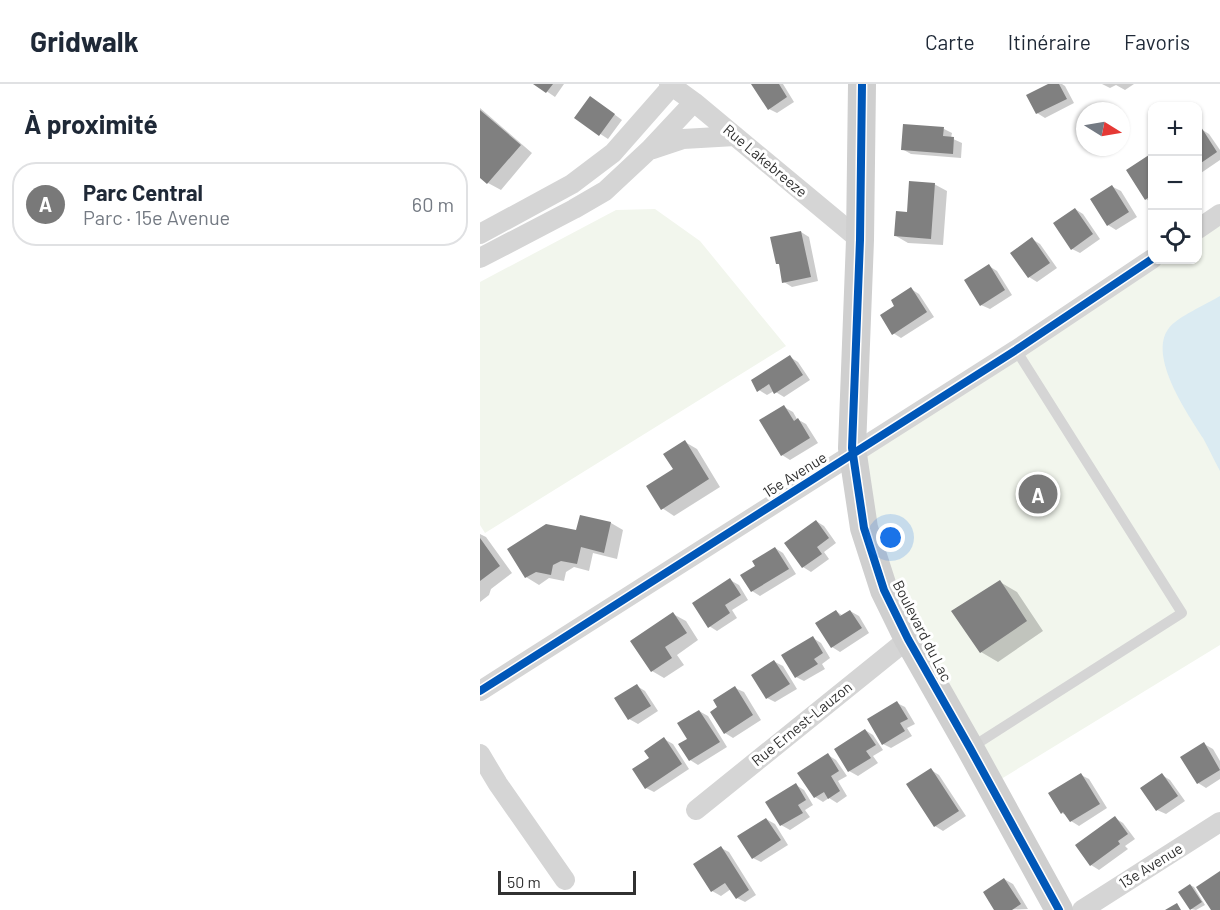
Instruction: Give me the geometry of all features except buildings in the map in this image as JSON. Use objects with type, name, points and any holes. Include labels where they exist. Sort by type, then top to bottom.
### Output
[{"type":"street","name":"Boulevard du Lac","points":[[862,84],[860,240],[852,448],[864,528],[884,590],[908,639],[1059,910]]},
{"type":"street","name":"Rue Lakebreeze","points":[[671,85],[860,240]]},
{"type":"street","points":[[480,234],[572,184],[613,153],[671,85]]},
{"type":"street","points":[[480,258],[604,191],[650,149],[694,102]]},
{"type":"street","points":[[650,149],[683,139],[735,136]]},
{"type":"street","points":[[1202,226],[1220,214]]},
{"type":"street","name":"15e Avenue","points":[[480,691],[1016,350],[1148,262]]},
{"type":"street","name":"Rue Ernest-Lauzon","points":[[696,810],[908,639]]},
{"type":"street","points":[[480,754],[498,784],[565,880]]},
{"type":"street","name":"13e Avenue","points":[[1082,910],[1220,822]]},
{"type":"lane","points":[[970,748],[1182,613],[1016,350]]},
{"type":"shaded area","points":[[655,209],[700,241],[786,346],[485,533],[480,525],[480,282],[616,210]]},
{"type":"shaded area","points":[[1220,214],[1220,645],[988,787],[884,590],[849,459],[1148,263],[1202,264],[1202,226]]},
{"type":"shaded area","points":[[1220,296],[1220,471],[1172,384],[1163,354],[1164,340],[1169,328],[1185,315]]},
{"type":"cycle path","points":[[862,84],[860,240],[852,448],[864,528],[884,590],[908,639],[1059,910]]},
{"type":"cycle path","points":[[480,691],[1016,350],[1148,262]]},
{"type":"place","name":"Parc Central","points":[[1038,494]]}]
